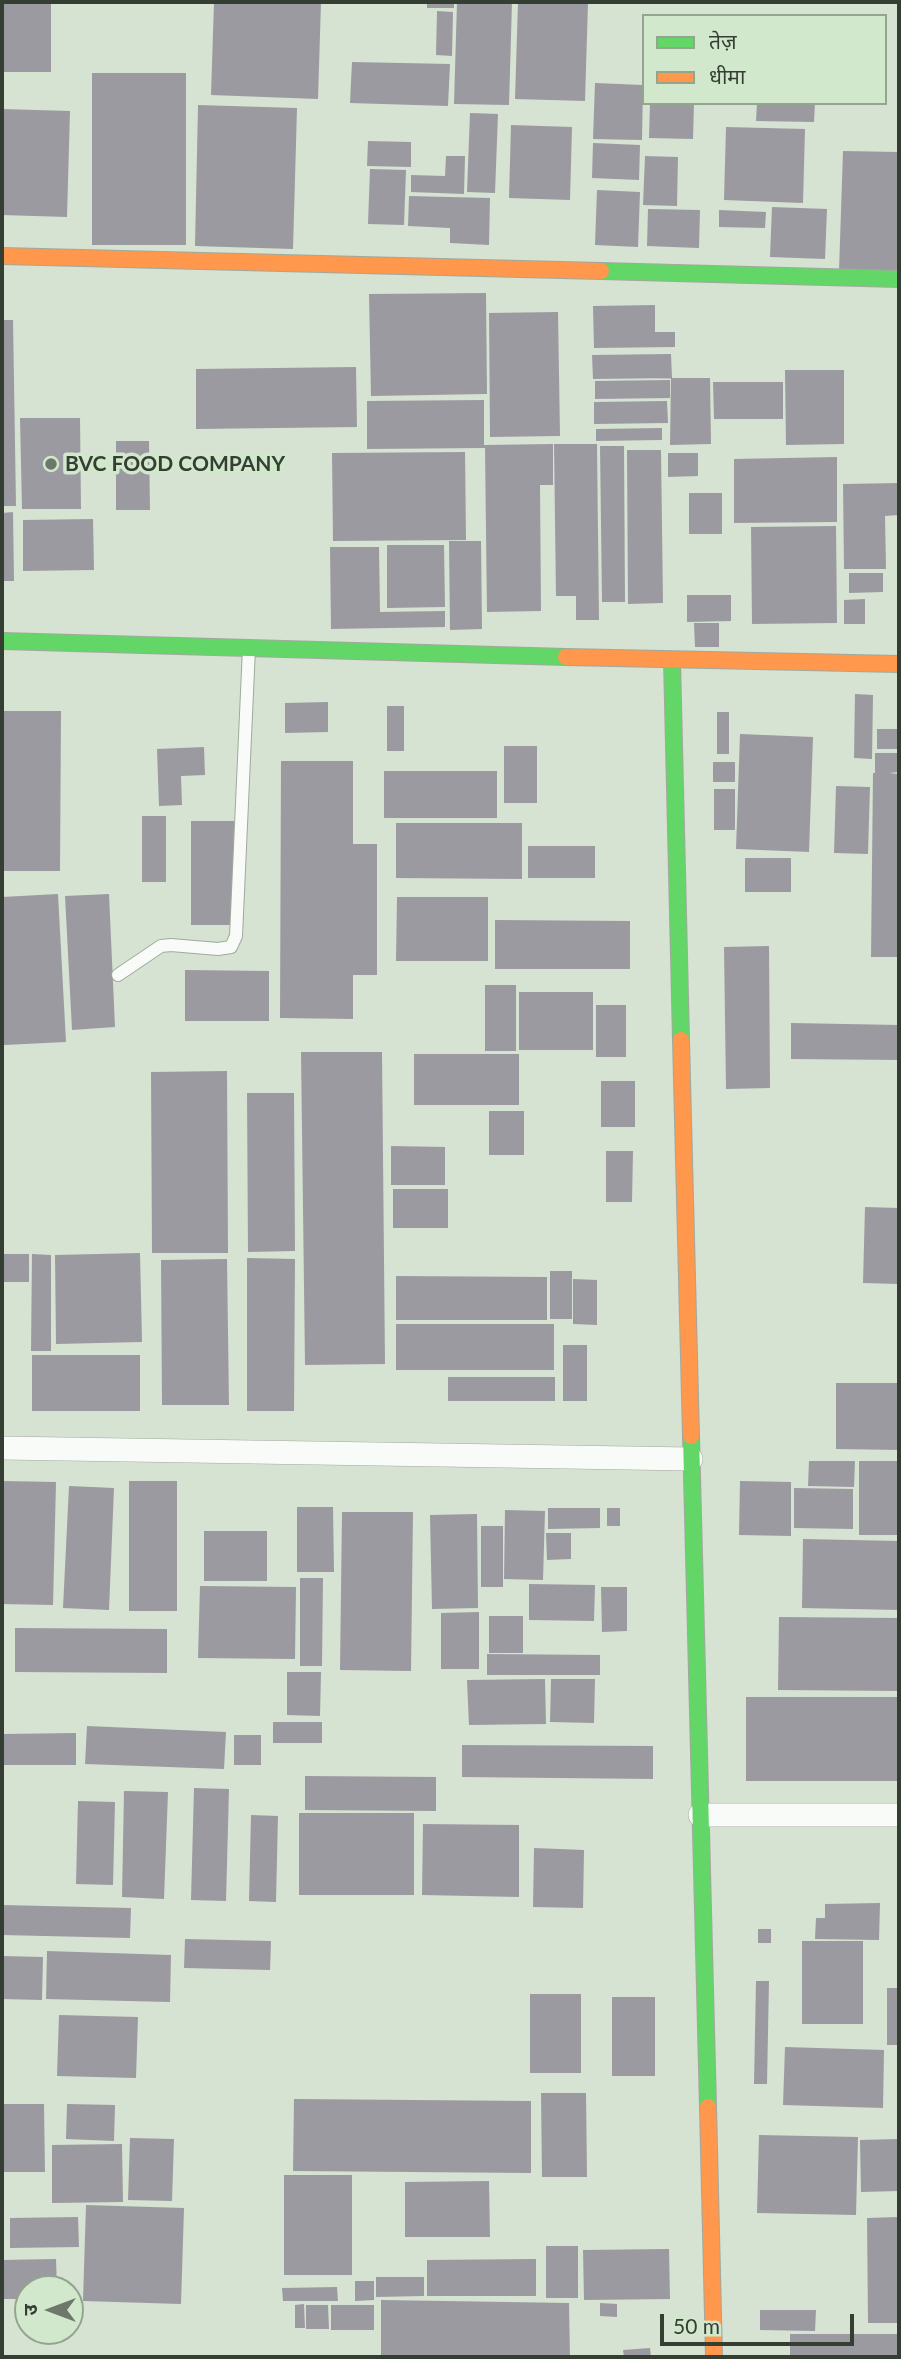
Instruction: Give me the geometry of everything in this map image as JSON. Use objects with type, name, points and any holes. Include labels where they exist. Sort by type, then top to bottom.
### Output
[{"type":"street","points":[[2,256],[899,279]]},
{"type":"street","points":[[2,641],[899,664]]},
{"type":"street","points":[[672,660],[714,2357]]},
{"type":"street","points":[[2,1448],[691,1459]]},
{"type":"street","points":[[700,1815],[899,1815]]},
{"type":"lane","points":[[118,975],[161,946],[218,949],[231,947],[236,936],[249,648]]},
{"type":"building","points":[[2,2],[51,2],[51,72],[2,72]]},
{"type":"building","points":[[214,2],[321,2],[318,99],[211,95]]},
{"type":"building","points":[[427,2],[454,2],[454,8],[427,8]]},
{"type":"building","points":[[457,2],[512,2],[509,105],[454,104]]},
{"type":"building","points":[[518,2],[588,2],[585,101],[515,99]]},
{"type":"building","points":[[437,11],[453,12],[452,56],[436,55]]},
{"type":"building","points":[[352,62],[450,64],[448,106],[350,103]]},
{"type":"building","points":[[92,73],[186,73],[186,245],[92,245]]},
{"type":"building","points":[[595,83],[642,85],[642,140],[593,139]]},
{"type":"building","points":[[198,105],[297,108],[293,249],[195,246]]},
{"type":"building","points":[[650,105],[694,105],[693,139],[649,138]]},
{"type":"building","points":[[757,105],[815,105],[814,122],[756,121]]},
{"type":"building","points":[[2,109],[70,111],[67,217],[2,215]]},
{"type":"building","points":[[470,113],[498,114],[495,193],[467,192]]},
{"type":"building","points":[[511,125],[572,127],[570,200],[509,198]]},
{"type":"building","points":[[726,127],[805,129],[803,203],[724,200]]},
{"type":"building","points":[[368,141],[411,142],[411,167],[367,166]]},
{"type":"building","points":[[593,143],[640,145],[639,180],[592,178]]},
{"type":"building","points":[[843,151],[899,152],[899,273],[839,271]]},
{"type":"building","points":[[446,156],[465,156],[464,194],[411,192],[411,175],[445,176]]},
{"type":"building","points":[[645,156],[678,157],[677,206],[643,205]]},
{"type":"building","points":[[370,169],[406,170],[404,225],[368,224]]},
{"type":"building","points":[[597,190],[640,192],[638,247],[595,245]]},
{"type":"building","points":[[409,196],[490,198],[489,245],[450,243],[450,228],[408,226]]},
{"type":"building","points":[[772,207],[827,209],[825,259],[770,257]]},
{"type":"building","points":[[648,209],[700,210],[699,248],[647,246]]},
{"type":"building","points":[[719,210],[766,212],[765,228],[719,227]]},
{"type":"building","points":[[486,293],[487,394],[371,396],[369,294]]},
{"type":"building","points":[[655,305],[655,332],[675,332],[675,347],[594,348],[593,306]]},
{"type":"building","points":[[558,312],[560,436],[490,437],[489,313]]},
{"type":"building","points":[[2,320],[13,320],[16,506],[2,506]]},
{"type":"building","points":[[671,354],[672,378],[593,379],[592,355]]},
{"type":"building","points":[[356,367],[357,427],[196,429],[196,369]]},
{"type":"building","points":[[785,370],[844,370],[844,444],[786,445]]},
{"type":"building","points":[[671,378],[710,378],[711,444],[670,445]]},
{"type":"building","points":[[670,380],[670,398],[595,399],[595,381]]},
{"type":"building","points":[[713,382],[783,382],[783,419],[714,419]]},
{"type":"building","points":[[484,400],[484,445],[553,444],[553,485],[540,485],[541,611],[487,612],[485,448],[367,449],[367,401]]},
{"type":"building","points":[[667,401],[668,423],[594,424],[594,402]]},
{"type":"building","name":"BVC FOOD COMPANY","points":[[20,418],[80,418],[81,509],[22,509]]},
{"type":"building","points":[[662,428],[662,440],[596,441],[596,429]]},
{"type":"building","points":[[116,441],[149,441],[150,510],[116,510]]},
{"type":"building","points":[[554,444],[597,444],[599,620],[576,620],[576,596],[556,596]]},
{"type":"building","points":[[600,446],[624,446],[625,602],[602,602]]},
{"type":"building","points":[[627,450],[661,450],[663,603],[628,604]]},
{"type":"building","points":[[465,452],[466,540],[333,541],[332,453]]},
{"type":"building","points":[[668,453],[698,453],[698,476],[668,477]]},
{"type":"building","points":[[837,457],[837,522],[734,523],[734,459]]},
{"type":"building","points":[[899,483],[899,515],[885,516],[886,569],[844,569],[843,484]]},
{"type":"building","points":[[689,493],[722,493],[722,534],[689,534]]},
{"type":"building","points":[[13,512],[14,581],[2,581],[2,513]]},
{"type":"building","points":[[93,519],[94,570],[23,571],[23,520]]},
{"type":"building","points":[[836,526],[837,623],[752,624],[751,527]]},
{"type":"building","points":[[449,541],[481,541],[482,629],[450,630]]},
{"type":"building","points":[[387,545],[444,545],[445,607],[387,608]]},
{"type":"building","points":[[330,547],[379,547],[380,612],[445,611],[445,627],[331,629]]},
{"type":"building","points":[[849,573],[883,573],[883,592],[849,593]]},
{"type":"building","points":[[687,595],[731,595],[731,621],[687,622]]},
{"type":"building","points":[[865,599],[865,624],[844,624],[844,600]]},
{"type":"building","points":[[694,623],[719,623],[719,647],[695,647]]},
{"type":"building","points":[[855,694],[873,695],[872,759],[854,758]]},
{"type":"building","points":[[328,702],[328,732],[285,733],[285,703]]},
{"type":"building","points":[[387,706],[404,706],[404,751],[387,751]]},
{"type":"building","points":[[2,711],[61,711],[60,871],[2,871]]},
{"type":"building","points":[[717,712],[729,712],[729,754],[717,754]]},
{"type":"building","points":[[877,729],[899,729],[899,749],[877,749]]},
{"type":"building","points":[[740,734],[813,737],[809,852],[736,849]]},
{"type":"building","points":[[504,746],[537,746],[537,803],[504,803]]},
{"type":"building","points":[[204,747],[205,775],[181,776],[182,805],[159,806],[157,749]]},
{"type":"building","points":[[875,753],[899,753],[899,772],[889,773],[899,774],[899,957],[871,957]]},
{"type":"building","points":[[281,761],[353,761],[353,844],[377,844],[377,975],[353,975],[353,1019],[280,1018]]},
{"type":"building","points":[[713,762],[735,762],[735,782],[713,782]]},
{"type":"building","points":[[384,771],[497,771],[497,818],[384,818]]},
{"type":"building","points":[[836,786],[870,787],[868,854],[834,853]]},
{"type":"building","points":[[714,789],[735,789],[735,830],[714,830]]},
{"type":"building","points":[[142,816],[166,816],[166,882],[142,882]]},
{"type":"building","points":[[191,821],[234,821],[233,925],[191,925]]},
{"type":"building","points":[[396,823],[522,823],[522,879],[396,878]]},
{"type":"building","points":[[528,846],[595,846],[595,878],[528,878]]},
{"type":"building","points":[[745,858],[791,858],[791,892],[745,892]]},
{"type":"building","points":[[58,894],[66,1042],[4,1045],[2,897]]},
{"type":"building","points":[[109,894],[115,1027],[72,1030],[65,896]]},
{"type":"building","points":[[397,897],[488,897],[488,961],[396,961]]},
{"type":"building","points":[[495,920],[630,921],[630,969],[495,969]]},
{"type":"building","points":[[769,946],[770,1088],[726,1089],[724,947]]},
{"type":"building","points":[[185,970],[269,971],[269,1021],[185,1021]]},
{"type":"building","points":[[485,985],[516,985],[516,1051],[485,1051]]},
{"type":"building","points":[[519,992],[593,992],[593,1050],[519,1050]]},
{"type":"building","points":[[596,1005],[626,1005],[626,1057],[596,1057]]},
{"type":"building","points":[[791,1023],[899,1025],[899,1060],[791,1059]]},
{"type":"building","points":[[301,1052],[382,1052],[385,1364],[305,1365]]},
{"type":"building","points":[[414,1054],[519,1054],[519,1105],[414,1105]]},
{"type":"building","points":[[227,1071],[228,1253],[152,1253],[151,1072]]},
{"type":"building","points":[[601,1081],[635,1081],[635,1127],[601,1127]]},
{"type":"building","points":[[247,1093],[294,1093],[295,1251],[248,1252]]},
{"type":"building","points":[[489,1111],[524,1111],[524,1155],[489,1155]]},
{"type":"building","points":[[391,1146],[445,1147],[445,1185],[391,1185]]},
{"type":"building","points":[[606,1151],[633,1151],[632,1202],[606,1202]]},
{"type":"building","points":[[393,1189],[448,1189],[448,1228],[393,1228]]},
{"type":"building","points":[[865,1207],[899,1208],[899,1284],[863,1283]]},
{"type":"building","points":[[140,1253],[142,1342],[56,1344],[55,1255]]},
{"type":"building","points":[[2,1254],[29,1254],[29,1282],[2,1282]]},
{"type":"building","points":[[32,1254],[51,1255],[51,1351],[31,1351]]},
{"type":"building","points":[[247,1258],[295,1259],[294,1411],[247,1411]]},
{"type":"building","points":[[227,1259],[229,1405],[162,1405],[161,1260]]},
{"type":"building","points":[[550,1271],[572,1271],[572,1319],[550,1319]]},
{"type":"building","points":[[396,1276],[547,1277],[547,1320],[396,1320]]},
{"type":"building","points":[[573,1279],[597,1280],[597,1325],[573,1324]]},
{"type":"building","points":[[396,1324],[554,1324],[554,1370],[396,1370]]},
{"type":"building","points":[[563,1345],[587,1345],[587,1401],[563,1401]]},
{"type":"building","points":[[32,1355],[140,1355],[140,1411],[32,1411]]},
{"type":"building","points":[[448,1377],[555,1377],[555,1401],[448,1401]]},
{"type":"building","points":[[836,1383],[899,1383],[899,1450],[836,1449]]},
{"type":"building","points":[[809,1461],[855,1461],[854,1487],[808,1486]]},
{"type":"building","points":[[859,1461],[899,1461],[899,1535],[859,1535]]},
{"type":"building","points":[[2,1481],[56,1482],[53,1605],[2,1604]]},
{"type":"building","points":[[129,1481],[177,1481],[177,1611],[129,1611]]},
{"type":"building","points":[[740,1481],[791,1482],[791,1536],[739,1535]]},
{"type":"building","points":[[69,1486],[114,1488],[109,1610],[63,1608]]},
{"type":"building","points":[[794,1488],[853,1489],[853,1529],[794,1528]]},
{"type":"building","points":[[297,1507],[333,1507],[334,1572],[297,1572]]},
{"type":"building","points":[[548,1508],[600,1508],[600,1528],[548,1529]]},
{"type":"building","points":[[607,1508],[620,1508],[620,1526],[607,1526]]},
{"type":"building","points":[[505,1510],[545,1511],[543,1580],[504,1579]]},
{"type":"building","points":[[342,1512],[413,1512],[411,1671],[340,1670]]},
{"type":"building","points":[[477,1514],[478,1608],[432,1609],[430,1515]]},
{"type":"building","points":[[481,1526],[503,1526],[503,1587],[481,1587]]},
{"type":"building","points":[[204,1531],[267,1531],[267,1581],[204,1581]]},
{"type":"building","points":[[546,1533],[571,1533],[571,1559],[547,1560]]},
{"type":"building","points":[[803,1539],[899,1541],[899,1610],[802,1608]]},
{"type":"building","points":[[300,1578],[323,1578],[322,1666],[300,1666]]},
{"type":"building","points":[[529,1584],[595,1585],[594,1621],[529,1620]]},
{"type":"building","points":[[200,1586],[296,1587],[295,1659],[198,1658]]},
{"type":"building","points":[[601,1587],[627,1587],[627,1631],[602,1632]]},
{"type":"building","points":[[479,1612],[479,1669],[441,1669],[441,1613]]},
{"type":"building","points":[[489,1616],[523,1616],[523,1653],[489,1653]]},
{"type":"building","points":[[779,1617],[899,1618],[899,1691],[778,1690]]},
{"type":"building","points":[[15,1628],[167,1629],[167,1673],[15,1672]]},
{"type":"building","points":[[487,1654],[600,1655],[600,1675],[487,1675]]},
{"type":"building","points":[[287,1672],[321,1672],[320,1716],[287,1715]]},
{"type":"building","points":[[545,1679],[546,1724],[469,1725],[467,1680]]},
{"type":"building","points":[[551,1679],[595,1679],[594,1723],[550,1722]]},
{"type":"building","points":[[746,1697],[899,1697],[899,1781],[746,1781]]},
{"type":"building","points":[[273,1722],[322,1722],[322,1743],[273,1743]]},
{"type":"building","points":[[87,1726],[226,1732],[224,1769],[85,1764]]},
{"type":"building","points":[[76,1733],[76,1765],[2,1765],[2,1734]]},
{"type":"building","points":[[234,1735],[261,1735],[261,1765],[234,1765]]},
{"type":"building","points":[[462,1745],[653,1746],[653,1779],[462,1777]]},
{"type":"building","points":[[305,1776],[436,1777],[436,1811],[305,1810]]},
{"type":"building","points":[[194,1788],[229,1789],[226,1901],[191,1900]]},
{"type":"building","points":[[124,1791],[168,1792],[164,1899],[122,1897]]},
{"type":"building","points":[[78,1801],[115,1802],[113,1885],[76,1884]]},
{"type":"building","points":[[299,1813],[414,1813],[414,1895],[299,1895]]},
{"type":"building","points":[[251,1815],[278,1816],[276,1902],[249,1901]]},
{"type":"building","points":[[423,1824],[519,1825],[519,1897],[422,1895]]},
{"type":"building","points":[[534,1848],[584,1850],[583,1908],[533,1907]]},
{"type":"building","points":[[880,1903],[879,1940],[815,1939],[816,1918],[825,1918],[825,1904]]},
{"type":"building","points":[[2,1905],[131,1908],[130,1938],[2,1935]]},
{"type":"building","points":[[758,1929],[771,1929],[771,1943],[758,1943]]},
{"type":"building","points":[[185,1939],[271,1941],[270,1970],[184,1968]]},
{"type":"building","points":[[802,1941],[863,1941],[863,2024],[802,2024]]},
{"type":"building","points":[[47,1951],[171,1955],[170,2002],[46,1999]]},
{"type":"building","points":[[2,1956],[43,1957],[42,2000],[2,1999]]},
{"type":"building","points":[[756,1981],[769,1981],[767,2084],[754,2084]]},
{"type":"building","points":[[887,1988],[899,1988],[899,2045],[887,2045]]},
{"type":"building","points":[[530,1994],[581,1994],[581,2073],[530,2073]]},
{"type":"building","points":[[612,1997],[655,1997],[655,2076],[612,2076]]},
{"type":"building","points":[[59,2015],[138,2017],[136,2078],[57,2076]]},
{"type":"building","points":[[785,2047],[884,2050],[883,2108],[783,2105]]},
{"type":"building","points":[[541,2093],[586,2093],[587,2177],[542,2177]]},
{"type":"building","points":[[294,2099],[531,2101],[531,2173],[293,2171]]},
{"type":"building","points":[[2,2104],[44,2104],[45,2172],[2,2172]]},
{"type":"building","points":[[67,2104],[115,2105],[114,2141],[66,2139]]},
{"type":"building","points":[[759,2135],[858,2137],[856,2215],[757,2213]]},
{"type":"building","points":[[130,2138],[174,2139],[172,2201],[128,2200]]},
{"type":"building","points":[[899,2139],[899,2191],[861,2192],[860,2140]]},
{"type":"building","points":[[122,2144],[123,2202],[52,2203],[52,2145]]},
{"type":"building","points":[[284,2175],[352,2175],[352,2275],[284,2275]]},
{"type":"building","points":[[489,2181],[490,2237],[405,2237],[405,2182]]},
{"type":"building","points":[[86,2205],[184,2208],[181,2304],[84,2301]]},
{"type":"building","points":[[78,2217],[79,2247],[10,2248],[10,2218]]},
{"type":"building","points":[[899,2217],[899,2323],[868,2323],[867,2218]]},
{"type":"building","points":[[546,2246],[578,2246],[578,2298],[546,2298]]},
{"type":"building","points":[[669,2249],[670,2299],[584,2300],[583,2250]]},
{"type":"building","points":[[56,2259],[57,2275],[14,2275],[14,2299],[2,2299],[2,2260]]},
{"type":"building","points":[[536,2259],[536,2296],[427,2296],[427,2260]]},
{"type":"building","points":[[376,2277],[424,2277],[424,2296],[376,2297]]},
{"type":"building","points":[[355,2281],[374,2281],[374,2300],[355,2301]]},
{"type":"building","points":[[337,2287],[338,2301],[283,2301],[282,2288]]},
{"type":"building","points":[[381,2300],[569,2303],[570,2357],[381,2357]]},
{"type":"building","points":[[600,2303],[617,2304],[617,2317],[600,2316]]},
{"type":"building","points":[[304,2304],[305,2328],[295,2328],[295,2305]]},
{"type":"building","points":[[306,2305],[328,2305],[329,2329],[306,2329]]},
{"type":"building","points":[[331,2305],[374,2305],[374,2330],[331,2330]]},
{"type":"building","points":[[760,2310],[816,2310],[815,2331],[760,2330]]},
{"type":"building","points":[[790,2334],[899,2334],[899,2357],[790,2357]]},
{"type":"building","points":[[650,2348],[651,2357],[624,2357],[623,2350]]},
{"type":"traffic: fast","points":[[601,271],[899,279]]},
{"type":"traffic: fast","points":[[2,641],[566,657]]},
{"type":"traffic: fast","points":[[672,660],[681,1040]]},
{"type":"traffic: fast","points":[[691,1436],[708,2107]]},
{"type":"traffic: slow","points":[[2,256],[601,271]]},
{"type":"traffic: slow","points":[[566,657],[899,664]]},
{"type":"traffic: slow","points":[[681,1040],[691,1436]]},
{"type":"traffic: slow","points":[[708,2107],[714,2357]]},
{"type":"place","name":"BVC FOOD COMPANY","points":[[51,464]]}]
